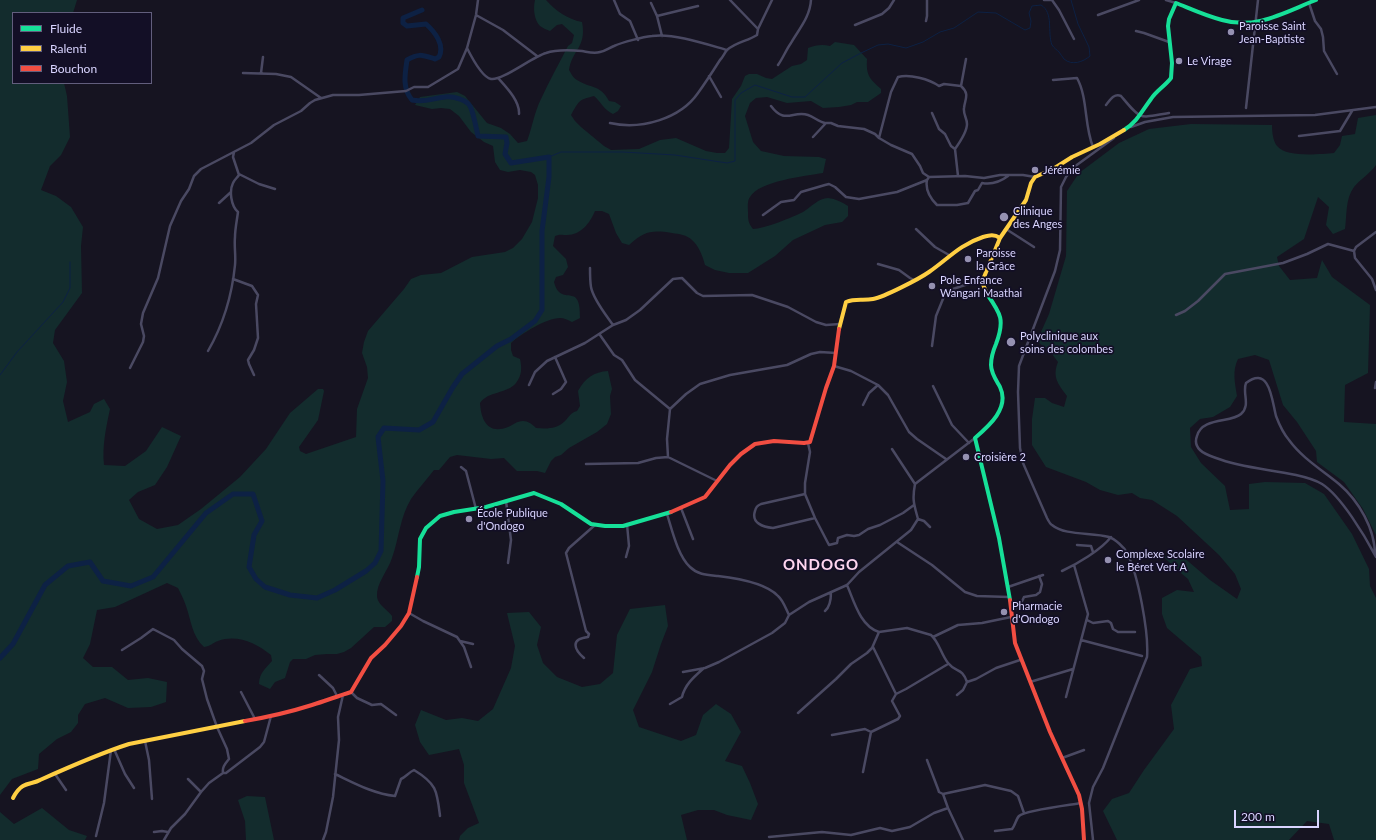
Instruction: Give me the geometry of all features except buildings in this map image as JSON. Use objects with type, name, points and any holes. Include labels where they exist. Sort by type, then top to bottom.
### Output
[{"type":"street","points":[[130,368],[143,342],[144,336],[141,324],[143,313],[158,278],[170,226],[194,176],[201,169],[251,143],[274,125],[301,111],[310,103],[321,98],[406,91],[414,88],[428,87],[458,69],[467,48],[476,15],[478,0]]},
{"type":"street","points":[[614,0],[620,14],[630,21],[638,40]]},
{"type":"street","points":[[730,0],[758,29]]},
{"type":"street","points":[[610,123],[622,126],[631,126],[657,121],[685,108],[710,76],[727,50],[739,43],[752,39],[757,35],[758,29],[772,0]]},
{"type":"street","points":[[778,65],[790,43],[803,25],[810,10],[811,0]]},
{"type":"street","points":[[855,25],[882,14],[889,8],[894,0]]},
{"type":"street","points":[[926,21],[927,0]]},
{"type":"street","points":[[1044,0],[1051,0],[1059,10],[1074,39]]},
{"type":"street","points":[[1098,15],[1139,0]]},
{"type":"street","points":[[1166,0],[1210,16],[1230,22],[1246,24],[1256,23],[1316,0]]},
{"type":"street","points":[[1246,108],[1258,0]]},
{"type":"street","points":[[651,3],[657,16],[662,36]]},
{"type":"street","points":[[683,672],[705,668],[719,662],[772,633],[785,623],[789,615],[808,602],[847,585],[859,572],[911,530],[918,519],[912,493],[915,484],[969,443],[991,424],[997,416],[1000,409],[1002,395],[1001,389],[992,374],[990,362],[992,352],[1001,329],[1001,316],[982,284],[1000,238],[1026,200],[1031,183],[1035,177],[1053,169],[1131,126],[1140,116],[1155,93],[1167,84],[1171,78],[1172,63],[1168,26],[1169,19],[1176,3]]},
{"type":"street","points":[[1309,3],[1315,21],[1322,33],[1324,51],[1337,74]]},
{"type":"street","points":[[657,16],[698,6]]},
{"type":"street","points":[[476,15],[503,30],[537,56]]},
{"type":"street","points":[[1136,31],[1170,42]]},
{"type":"street","points":[[467,48],[484,75],[492,79],[498,78],[546,52],[601,52],[614,46],[653,36],[688,39],[727,50]]},
{"type":"street","points":[[261,72],[263,57]]},
{"type":"street","points":[[961,86],[966,59]]},
{"type":"street","points":[[243,73],[261,72],[291,78],[321,98]]},
{"type":"street","points":[[710,76],[721,97]]},
{"type":"street","points":[[879,138],[890,92],[898,78],[907,77],[925,80],[939,86],[944,84],[961,86],[967,94],[964,107],[967,126],[962,139],[955,149],[958,176]]},
{"type":"street","points":[[498,78],[518,106],[519,114]]},
{"type":"street","points":[[1053,80],[1077,78],[1083,98],[1087,129],[1093,147]]},
{"type":"street","points":[[1106,105],[1113,96],[1118,95],[1121,96],[1135,113],[1145,118],[1169,113]]},
{"type":"street","points":[[771,106],[775,112],[780,115],[809,115],[826,124],[831,123],[838,126],[864,129],[875,134],[891,145],[912,154],[923,173],[928,178]]},
{"type":"street","points":[[1093,840],[1089,803],[1093,788],[1103,768],[1136,688],[1147,653],[1144,621],[1132,564],[1124,548],[1111,537],[1061,530],[1052,526],[1023,463],[1020,448],[1018,392],[1019,366],[1055,271],[1060,250],[1061,187],[1066,177],[1074,167],[1112,139],[1130,128],[1145,122],[1173,117],[1315,115],[1376,107]]},
{"type":"street","points":[[1299,136],[1340,131],[1352,110]]},
{"type":"street","points":[[932,113],[939,129],[945,134],[951,146],[955,149]]},
{"type":"street","points":[[813,137],[826,124]]},
{"type":"street","points":[[208,351],[222,324],[233,279],[235,234],[238,212],[234,209],[231,192],[232,185],[238,173],[233,157],[234,152]]},
{"type":"street","points":[[238,173],[259,184],[275,189]]},
{"type":"street","points":[[763,215],[781,202],[794,200],[801,192],[829,184],[835,187],[846,197],[859,200],[897,192],[928,178],[958,176],[984,178],[1000,175],[1026,175],[1035,177]]},
{"type":"street","points":[[928,178],[926,186],[932,199],[937,205],[957,205],[968,203],[975,190],[978,190],[982,183],[993,184],[1008,176]]},
{"type":"street","points":[[219,203],[231,192]]},
{"type":"street","points":[[1006,228],[1034,247]]},
{"type":"street","points":[[916,229],[935,247],[950,255]]},
{"type":"street","points":[[1376,232],[1358,245],[1354,251],[1355,258],[1372,279],[1376,290]]},
{"type":"street","points":[[13,798],[17,791],[23,786],[42,780],[55,773],[113,749],[145,741],[271,716],[314,705],[350,692],[371,658],[385,645],[401,626],[409,613],[418,571],[420,543],[426,528],[436,518],[445,514],[476,509],[506,501],[525,494],[536,494],[561,504],[586,521],[595,525],[615,527],[667,514],[705,497],[736,460],[755,444],[774,441],[808,442],[812,440],[826,388],[834,366],[840,324],[847,301],[858,298],[874,299],[915,280],[932,270],[950,255],[976,239],[994,235],[1000,238]]},
{"type":"street","points":[[1176,315],[1185,311],[1198,301],[1225,274],[1283,263],[1328,244],[1354,251]]},
{"type":"street","points":[[878,264],[896,269],[915,280]]},
{"type":"street","points":[[590,268],[590,286],[592,292],[599,306],[613,325]]},
{"type":"street","points":[[1372,279],[1376,276]]},
{"type":"street","points":[[529,385],[535,372],[547,361],[600,335],[613,325],[626,320],[640,310],[673,279],[679,277],[682,278],[696,293],[703,296],[752,294],[782,304],[816,322],[826,325],[840,324]]},
{"type":"street","points":[[233,279],[252,286],[258,295],[256,304],[258,338],[254,350],[248,360],[254,375]]},
{"type":"street","points":[[932,346],[936,316],[947,291],[983,279]]},
{"type":"street","points":[[600,335],[614,355],[622,360],[635,380],[670,409]]},
{"type":"street","points":[[668,457],[667,447],[670,409],[686,394],[700,384],[730,374],[787,365],[810,354],[820,352],[836,353]]},
{"type":"street","points":[[553,394],[561,389],[566,382],[555,357]]},
{"type":"street","points":[[834,366],[851,371],[878,385],[888,395],[909,432],[942,458],[946,459]]},
{"type":"street","points":[[1256,377],[1265,381],[1269,388],[1278,421],[1289,441],[1305,457],[1341,486],[1358,506],[1372,532],[1376,556],[1342,504],[1323,484],[1294,475],[1236,465],[1207,455],[1197,446],[1196,439],[1198,432],[1204,426],[1241,414],[1246,405],[1244,390],[1246,383],[1256,377]]},
{"type":"street","points":[[1375,388],[1376,382]]},
{"type":"street","points":[[863,405],[868,393],[878,385]]},
{"type":"street","points":[[932,386],[952,425],[969,443]]},
{"type":"street","points":[[662,402],[668,406],[675,405]]},
{"type":"street","points":[[975,438],[997,526],[1008,587],[1013,636],[1020,660],[1062,758],[1073,779],[1081,803],[1084,840]]},
{"type":"street","points":[[808,442],[810,452],[805,483],[805,494],[829,545],[837,543],[838,538],[842,536],[859,535],[892,519],[914,505]]},
{"type":"street","points":[[892,449],[915,484]]},
{"type":"street","points":[[586,464],[638,463],[656,458],[668,457],[718,482]]},
{"type":"street","points":[[461,467],[466,471],[476,509]]},
{"type":"street","points":[[805,494],[758,505],[754,514],[755,520],[758,524],[773,528],[815,518]]},
{"type":"street","points":[[506,501],[511,540],[508,562]]},
{"type":"street","points":[[681,508],[693,539]]},
{"type":"street","points":[[667,514],[679,550],[684,561],[691,569],[704,576],[733,578],[774,592],[780,597],[789,615]]},
{"type":"street","points":[[918,519],[924,521],[930,527]]},
{"type":"street","points":[[626,557],[629,546],[627,524]]},
{"type":"street","points":[[584,658],[576,651],[575,645],[577,640],[588,636],[589,634],[586,631],[566,553],[569,548],[595,525]]},
{"type":"street","points":[[1062,570],[1074,565],[1105,545],[1111,537]]},
{"type":"street","points":[[897,542],[932,565],[964,592],[978,596],[1009,596]]},
{"type":"street","points":[[1077,545],[1091,546],[1093,552]]},
{"type":"street","points":[[1066,697],[1088,614],[1074,565]]},
{"type":"street","points":[[1008,587],[1043,575]]},
{"type":"street","points":[[1010,611],[1020,605],[1024,597],[1036,595],[1040,592],[1042,584],[1040,576]]},
{"type":"street","points":[[847,585],[865,623],[871,630],[878,632],[907,628],[934,637],[948,664],[961,671],[965,676],[967,682],[963,690],[957,695]]},
{"type":"street","points":[[824,611],[830,604],[831,592]]},
{"type":"street","points":[[409,613],[423,622],[452,635],[460,641],[473,644]]},
{"type":"street","points":[[934,637],[958,625],[982,623],[1011,617]]},
{"type":"street","points":[[1087,620],[1093,623],[1108,621],[1111,623],[1113,629],[1118,632],[1135,632]]},
{"type":"street","points":[[122,650],[153,629],[174,640],[202,666],[204,671],[202,680],[217,727],[227,749],[229,759],[222,769],[224,773]]},
{"type":"street","points":[[798,713],[851,664],[873,647],[878,632]]},
{"type":"street","points":[[1081,640],[1142,656]]},
{"type":"street","points":[[460,641],[471,667]]},
{"type":"street","points":[[873,647],[896,694]]},
{"type":"street","points":[[967,682],[976,679],[996,668],[1020,660]]},
{"type":"street","points":[[832,734],[865,730],[871,732],[899,718],[900,716],[892,700],[896,694],[948,664]]},
{"type":"street","points":[[670,704],[682,697],[684,689],[693,678],[705,668]]},
{"type":"street","points":[[1030,682],[1073,669]]},
{"type":"street","points":[[319,675],[333,688],[338,696]]},
{"type":"street","points":[[241,692],[255,719]]},
{"type":"street","points":[[350,692],[357,698],[372,705],[381,704],[396,715]]},
{"type":"street","points":[[323,840],[333,797],[339,740],[338,717],[343,695]]},
{"type":"street","points":[[164,840],[168,832],[185,814],[200,792],[209,783],[249,757],[260,747],[264,742],[271,716]]},
{"type":"street","points":[[864,772],[871,732]]},
{"type":"street","points":[[145,741],[149,760],[152,799]]},
{"type":"street","points":[[113,749],[125,774],[134,788]]},
{"type":"street","points":[[96,836],[104,803],[113,749]]},
{"type":"street","points":[[1062,758],[1084,750]]},
{"type":"street","points":[[927,760],[939,792],[943,794],[963,840]]},
{"type":"street","points":[[335,774],[373,790],[394,796],[401,779],[405,778],[408,773],[414,770],[428,780],[436,790],[440,816]]},
{"type":"street","points":[[55,773],[66,790]]},
{"type":"street","points":[[188,779],[200,792]]},
{"type":"street","points":[[943,794],[985,785],[1008,790],[1018,796],[1024,813]]},
{"type":"street","points":[[995,831],[1012,830],[1018,817],[1024,813],[1081,803]]},
{"type":"street","points":[[769,837],[822,832],[851,835],[880,828],[892,831],[910,827],[934,813],[948,808]]},
{"type":"street","points":[[154,832],[168,832]]},
{"type":"green space","points":[[0,0],[77,0],[73,12],[12,12],[12,84],[64,84],[67,96],[70,137],[61,155],[50,166],[41,190],[56,196],[71,207],[83,227],[81,246],[82,293],[55,330],[53,343],[64,361],[67,382],[63,401],[68,422],[90,412],[94,404],[104,399],[110,409],[104,444],[104,465],[125,466],[146,451],[162,427],[181,436],[167,467],[155,485],[138,492],[129,500],[139,519],[157,529],[178,525],[201,509],[240,477],[266,449],[290,413],[318,389],[323,389],[324,391],[318,420],[299,447],[300,451],[306,454],[356,437],[357,409],[368,378],[367,367],[362,353],[364,342],[368,331],[411,279],[421,275],[441,273],[472,257],[505,252],[513,248],[522,239],[532,222],[538,198],[538,185],[535,175],[531,172],[520,170],[508,172],[500,170],[495,162],[493,146],[484,142],[471,132],[459,116],[450,109],[432,109],[415,105],[420,97],[457,92],[465,96],[487,123],[501,128],[510,134],[518,143],[527,141],[539,104],[568,46],[572,43],[574,35],[562,24],[557,25],[550,31],[540,26],[536,21],[534,14],[535,0],[546,0],[562,14],[571,19],[582,22],[583,30],[581,43],[573,58],[569,70],[573,77],[582,83],[599,89],[609,101],[615,102],[621,106],[618,111],[613,114],[594,96],[580,102],[571,115],[581,127],[611,150],[639,149],[660,140],[676,138],[706,151],[725,153],[729,148],[732,99],[741,86],[745,76],[749,74],[757,74],[772,79],[792,66],[801,64],[807,60],[808,48],[824,45],[830,46],[835,42],[854,45],[867,59],[869,76],[881,89],[881,93],[868,102],[857,102],[851,105],[823,108],[811,101],[787,103],[767,97],[756,98],[750,103],[745,116],[753,142],[761,151],[784,156],[819,157],[826,159],[823,173],[783,180],[772,183],[755,191],[749,199],[748,204],[748,217],[750,225],[753,229],[771,225],[793,217],[825,198],[836,200],[848,206],[848,216],[842,222],[825,225],[793,240],[775,256],[748,273],[729,273],[715,270],[705,265],[697,245],[690,238],[680,234],[653,232],[644,234],[629,245],[622,243],[616,233],[609,214],[602,211],[595,211],[588,224],[581,231],[567,235],[555,236],[553,246],[566,259],[568,267],[563,275],[556,277],[554,282],[557,290],[561,294],[574,297],[577,300],[580,318],[572,322],[560,318],[548,321],[527,331],[511,343],[513,356],[520,359],[521,368],[519,377],[512,387],[483,399],[480,403],[482,415],[487,424],[495,429],[508,427],[521,421],[530,423],[536,428],[555,427],[562,424],[571,414],[577,411],[580,406],[578,391],[587,379],[594,374],[608,371],[612,389],[610,396],[611,414],[607,424],[597,432],[569,448],[561,455],[555,457],[551,461],[545,473],[537,471],[517,471],[504,458],[491,459],[457,455],[450,457],[439,470],[434,470],[407,506],[392,558],[378,587],[378,600],[392,616],[392,621],[385,627],[374,627],[351,648],[344,652],[337,654],[315,655],[306,659],[293,659],[290,662],[285,678],[275,682],[270,689],[259,684],[259,680],[265,668],[272,661],[271,655],[253,643],[239,639],[225,639],[204,647],[194,633],[185,604],[178,588],[167,583],[115,607],[97,610],[90,644],[83,658],[93,667],[112,667],[128,680],[148,678],[167,682],[166,702],[151,707],[128,708],[105,698],[85,704],[78,715],[78,723],[71,732],[57,739],[39,754],[38,769],[12,779],[0,795]]},
{"type":"green space","points":[[1376,115],[1376,165],[1356,184],[1351,192],[1348,202],[1345,229],[1333,234],[1326,225],[1329,207],[1318,197],[1304,239],[1277,257],[1279,266],[1290,280],[1317,278],[1322,260],[1332,277],[1370,305],[1368,373],[1345,385],[1344,422],[1376,424],[1376,535],[1363,509],[1344,482],[1317,462],[1316,451],[1297,422],[1283,405],[1269,360],[1255,355],[1238,359],[1235,368],[1237,396],[1230,407],[1213,417],[1200,419],[1190,428],[1191,447],[1201,463],[1225,486],[1230,510],[1249,509],[1249,484],[1265,482],[1305,483],[1324,494],[1352,534],[1369,569],[1370,586],[1376,598],[1376,840],[1334,840],[1329,824],[1307,821],[1289,840],[1117,840],[1103,811],[1112,799],[1129,793],[1174,729],[1171,705],[1190,669],[1202,666],[1201,657],[1167,628],[1162,614],[1162,598],[1177,590],[1194,592],[1188,579],[1164,557],[1175,550],[1210,580],[1237,599],[1241,589],[1235,574],[1219,555],[1177,516],[1152,500],[1140,498],[1132,493],[1118,495],[1100,490],[1086,482],[1046,467],[1032,445],[1032,419],[1035,398],[1045,398],[1052,403],[1064,407],[1067,396],[1057,380],[1056,367],[1058,362],[1052,354],[1037,341],[1049,314],[1066,256],[1067,191],[1079,173],[1119,143],[1149,129],[1191,124],[1272,125],[1275,142],[1282,150],[1296,154],[1321,154],[1334,153],[1340,145],[1342,136],[1355,134],[1358,118]]},
{"type":"green space","points":[[665,605],[668,626],[652,672],[633,710],[639,727],[681,741],[696,735],[703,715],[716,704],[731,714],[741,732],[725,761],[742,766],[750,783],[758,804],[751,820],[727,815],[714,810],[698,810],[681,815],[687,840],[459,840],[460,836],[468,828],[479,823],[464,783],[464,765],[459,749],[429,755],[420,742],[415,725],[421,710],[446,720],[462,718],[478,721],[493,709],[511,668],[515,646],[507,613],[529,612],[541,627],[537,645],[543,663],[557,677],[582,687],[600,684],[613,673],[617,635],[630,609]]},
{"type":"green space","points":[[247,796],[265,797],[274,840],[246,840],[245,821],[238,800]]},
{"type":"green space","points":[[42,808],[69,830],[87,836],[85,840],[0,840],[0,812],[14,824]]},
{"type":"waterway","points":[[549,157],[561,152],[623,152],[675,155],[727,163],[735,161],[735,100],[741,93],[755,85],[792,97],[805,97],[842,63],[861,53],[878,45],[888,44],[906,48],[923,42],[940,32],[954,28],[978,12],[996,13],[1025,30],[1030,28],[1031,21],[1029,13],[1032,6],[1041,5],[1048,13],[1052,45],[1067,61],[1074,63],[1081,61],[1090,56],[1089,47],[1078,24],[1071,0]]},
{"type":"waterway","points":[[0,658],[13,644],[45,585],[68,566],[90,562],[103,581],[131,586],[153,577],[206,513],[233,494],[253,494],[262,521],[254,535],[249,567],[256,579],[265,587],[290,595],[317,598],[335,590],[366,571],[375,563],[381,551],[383,481],[378,437],[384,428],[419,430],[433,422],[462,374],[497,346],[511,339],[535,321],[542,310],[542,231],[549,177],[549,157],[511,163],[505,154],[507,143],[506,137],[478,136],[474,117],[470,106],[466,102],[448,97],[425,101],[412,100],[405,86],[407,60],[421,55],[435,59],[439,57],[441,52],[438,39],[426,24],[407,26],[403,23],[403,18],[422,10]]},
{"type":"waterway","points":[[0,375],[17,352],[63,302],[70,288],[70,262]]},
{"type":"traffic: fast","points":[[1124,130],[1136,120],[1153,96],[1171,78],[1172,63],[1168,26],[1169,19],[1176,3],[1216,18],[1235,23],[1247,23],[1270,18],[1316,0]]},
{"type":"traffic: fast","points":[[987,294],[996,307],[1001,323],[999,336],[992,354],[991,368],[1000,387],[1002,402],[1000,409],[992,422],[975,438],[999,538],[1010,600]]},
{"type":"traffic: fast","points":[[417,577],[419,567],[420,539],[426,528],[440,516],[454,512],[486,507],[534,493],[561,504],[591,524],[605,526],[623,526],[671,512]]},
{"type":"traffic: slow","points":[[987,294],[982,282],[1000,238],[1026,200],[1031,183],[1035,177],[1053,169],[1072,157],[1100,144],[1124,130]]},
{"type":"traffic: slow","points":[[839,329],[846,302],[853,300],[873,299],[885,295],[924,275],[960,248],[975,240],[990,235],[1000,238]]},
{"type":"traffic: slow","points":[[13,798],[18,790],[25,785],[129,744],[245,721]]},
{"type":"traffic: jam","points":[[671,512],[705,497],[730,465],[741,454],[755,444],[774,441],[810,442],[834,366],[839,329]]},
{"type":"traffic: jam","points":[[245,721],[295,710],[351,692],[371,658],[385,645],[401,626],[409,613],[417,577]]},
{"type":"traffic: jam","points":[[1010,600],[1015,643],[1050,732],[1079,795],[1082,809],[1084,840]]},
{"type":"place","name":"Paroisse Saint Jean-Baptiste","points":[[1231,32]]},
{"type":"place","name":"Le Virage","points":[[1179,61]]},
{"type":"place","name":"Jérémie","points":[[1035,170]]},
{"type":"place","name":"Clinique des Anges","points":[[1004,217]]},
{"type":"place","name":"Paroisse la Grâce","points":[[968,259]]},
{"type":"place","name":"Pole Enfance Wangari Maathai","points":[[932,286]]},
{"type":"place","name":"Polyclinique aux soins des colombes","points":[[1011,342]]},
{"type":"place","name":"Croisière 2","points":[[966,457]]},
{"type":"place","name":"École Publique d'Ondogo","points":[[469,519]]},
{"type":"place","name":"Complexe Scolaire le Béret Vert A","points":[[1108,560]]},
{"type":"place","name":"Pharmacie d'Ondogo","points":[[1004,612]]},
{"type":"district","name":"ONDOGO","points":[[821,565]]}]
